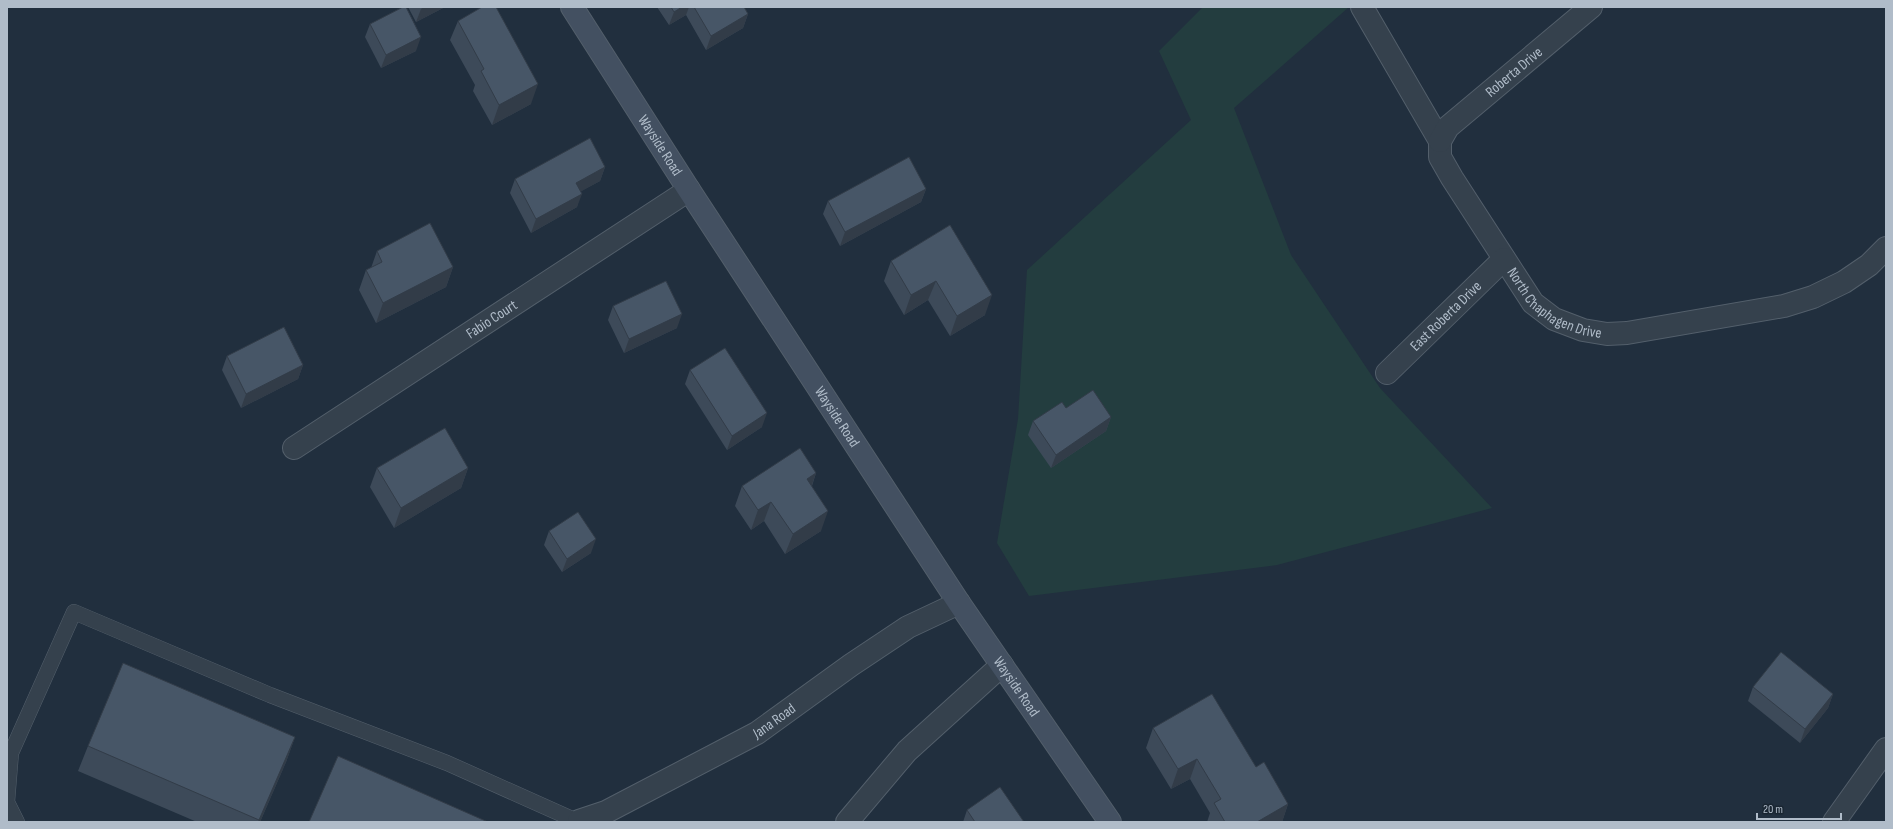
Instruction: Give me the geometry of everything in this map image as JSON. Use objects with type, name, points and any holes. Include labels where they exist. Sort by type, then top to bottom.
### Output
[{"type":"street","name":"Wayside Road","points":[[572,7],[959,603],[1110,822]]},
{"type":"street","name":"North Chaphagen Drive","points":[[1362,7],[1440,141],[1440,157],[1452,178],[1533,303],[1554,319],[1583,330],[1607,334],[1784,306],[1813,297],[1844,282],[1869,265],[1886,248]]},
{"type":"street","name":"Roberta Drive","points":[[1440,141],[1448,127],[1591,7]]},
{"type":"street","name":"Fabio Court","points":[[294,448],[690,190]]},
{"type":"street","name":"East Roberta Drive","points":[[1387,373],[1504,259]]},
{"type":"street","name":"Jana Road","points":[[579,822],[606,812],[757,733],[851,665],[908,627],[959,603]]},
{"type":"street","points":[[847,822],[907,751],[1002,665]]},
{"type":"street","points":[[1834,822],[1886,749]]},
{"type":"lane","points":[[17,822],[7,802],[11,753],[74,612],[270,695],[446,763],[579,822]]},
{"type":"green space","points":[[1203,7],[1349,7],[1234,108],[1291,255],[1380,388],[1492,508],[1277,565],[1029,596],[997,543],[1018,419],[1027,270],[1191,120],[1159,51]]},
{"type":"building","points":[[403,7],[406,7],[421,37],[386,55],[370,24]]},
{"type":"building","points":[[482,7],[496,7],[538,84],[499,105],[481,71],[484,69],[458,21]]},
{"type":"building","points":[[671,7],[682,7],[674,12]]},
{"type":"building","points":[[694,7],[744,7],[748,14],[711,36]]},
{"type":"building","points":[[590,138],[605,167],[576,183],[582,194],[536,219],[515,179]]},
{"type":"building","points":[[909,157],[926,189],[845,232],[828,201]]},
{"type":"building","points":[[430,223],[453,267],[383,303],[366,270],[382,262],[377,251]]},
{"type":"building","points":[[950,225],[992,295],[957,316],[936,281],[911,295],[891,261]]},
{"type":"building","points":[[666,281],[682,314],[629,339],[613,306]]},
{"type":"building","points":[[284,327],[303,365],[246,394],[227,356]]},
{"type":"building","points":[[725,348],[767,413],[732,436],[690,370]]},
{"type":"building","points":[[1093,390],[1111,417],[1056,455],[1033,421],[1062,402],[1066,408]]},
{"type":"building","points":[[445,428],[468,468],[401,508],[377,468]]},
{"type":"building","points":[[800,448],[816,473],[807,479],[828,511],[793,534],[771,502],[758,510],[742,486]]},
{"type":"building","points":[[578,512],[596,539],[567,559],[549,531]]},
{"type":"building","points":[[1781,652],[1833,694],[1805,729],[1753,687]]},
{"type":"building","points":[[123,663],[295,737],[259,820],[88,746]]},
{"type":"building","points":[[1212,694],[1256,767],[1264,762],[1288,804],[1257,822],[1225,822],[1214,803],[1221,799],[1197,759],[1178,769],[1153,728]]},
{"type":"building","points":[[338,756],[488,822],[309,822]]},
{"type":"building","points":[[1000,787],[1024,822],[975,822],[967,810]]}]
